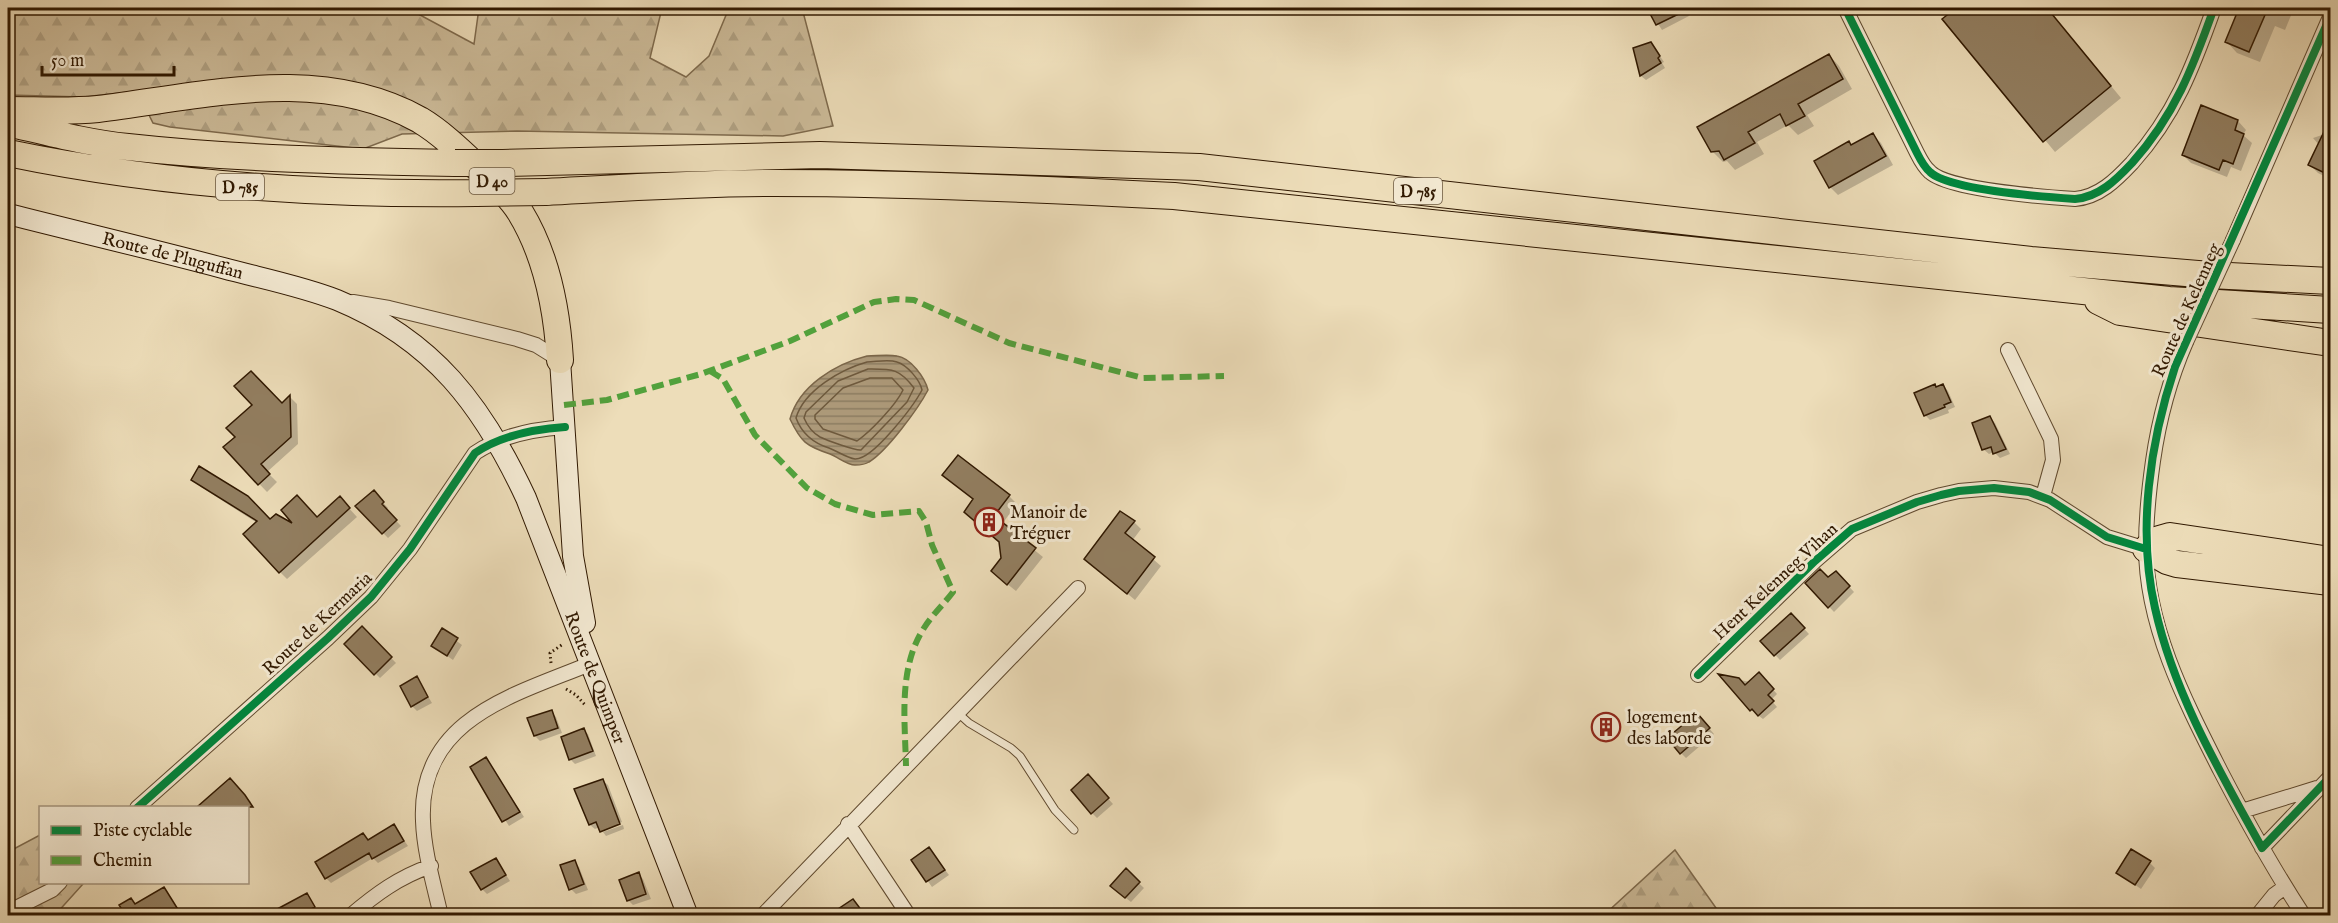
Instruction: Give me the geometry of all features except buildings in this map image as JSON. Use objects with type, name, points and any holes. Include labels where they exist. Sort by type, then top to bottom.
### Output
[{"type":"highway","name":"D 40","points":[[8,110],[75,111],[254,87],[290,87],[324,91],[360,97],[389,106],[421,121],[453,145],[510,198],[520,212],[533,236],[552,296],[558,326],[560,360]]},
{"type":"highway","name":"D 785","points":[[8,123],[86,141],[127,147],[279,160],[503,163],[820,155],[1198,167],[2031,260],[2210,275],[2331,281]]},
{"type":"highway","name":"D 785","points":[[8,153],[112,172],[243,187],[387,194],[476,194],[675,184],[773,183],[1014,187],[1162,195],[1642,243],[2169,300],[2331,310]]},
{"type":"highway","points":[[2079,291],[2120,312],[2331,343]]},
{"type":"highway","points":[[2331,560],[2170,536],[2156,540],[2146,549],[2167,561],[2178,564],[2331,582]]},
{"type":"main road","name":"Route de Pluguffan","points":[[8,214],[187,259],[336,300],[383,324],[447,373],[473,403],[498,442]]},
{"type":"main road","name":"D 40","points":[[560,360],[573,556],[591,663]]},
{"type":"main road","name":"Route de Quimper","points":[[498,442],[526,498],[688,915]]},
{"type":"street","points":[[1845,8],[1917,153],[1930,172],[1950,182],[1985,189],[2075,199],[2087,197],[2113,182],[2160,129],[2188,80],[2214,8]]},
{"type":"street","name":"Route de Kelenneg","points":[[2304,915],[2262,848],[2180,688],[2155,609],[2146,549],[2151,476],[2168,388],[2186,342],[2331,17]]},
{"type":"street","name":"Route de Kelenneg","points":[[2311,61],[2331,39]]},
{"type":"street","name":"Route de Pluguffan","points":[[336,300],[389,308],[517,339],[542,348],[560,360]]},
{"type":"street","points":[[2008,350],[2051,439],[2053,460],[2043,496]]},
{"type":"street","name":"Route de Kermaria","points":[[138,806],[365,603],[410,549],[475,453],[498,442],[539,430],[565,427]]},
{"type":"street","name":"Hent Kelenneg Vihan","points":[[1698,675],[1809,567],[1852,530],[1917,502],[1959,491],[1994,488],[2029,492],[2043,496],[2107,537],[2146,549]]},
{"type":"street","points":[[762,915],[1078,588]]},
{"type":"street","points":[[441,915],[423,822],[423,803],[431,770],[442,747],[468,720],[488,706],[591,663]]},
{"type":"street","points":[[2262,848],[2331,777]]},
{"type":"street","points":[[2242,811],[2319,788]]},
{"type":"street","points":[[848,824],[909,915]]},
{"type":"street","points":[[350,915],[386,887],[411,873],[431,866]]},
{"type":"street","points":[[8,912],[52,890],[58,884]]},
{"type":"street","points":[[2257,915],[2274,895],[2285,887]]},
{"type":"lane","points":[[958,712],[969,723],[1011,748],[1020,756],[1055,810],[1074,830]]},
{"type":"green space","points":[[8,8],[400,8],[409,9],[474,44],[479,8],[662,8],[650,58],[686,77],[709,56],[729,8],[802,8],[833,126],[783,136],[517,131],[402,134],[363,149],[170,127],[153,123],[137,91],[83,97],[8,95]]},
{"type":"green space","points":[[39,836],[39,884],[83,884],[55,915],[8,916],[8,852]]},
{"type":"green space","points":[[1675,850],[1721,915],[1604,915]]},
{"type":"water","points":[[890,355],[907,360],[917,369],[928,390],[910,418],[876,457],[868,463],[852,465],[805,442],[790,419],[801,396],[820,378],[843,365],[867,356]]},
{"type":"marked path","points":[[564,405],[607,400],[701,374],[790,341],[874,302],[896,299],[914,300],[1009,343],[1143,378],[1224,376]]},
{"type":"marked path","points":[[710,371],[723,379],[755,435],[807,488],[835,504],[873,515],[919,511],[926,522],[932,545],[953,592],[924,628],[910,660],[904,713],[906,766]]},
{"type":"cycle path","points":[[1845,8],[1918,155],[1930,172],[1957,184],[1977,188],[2075,199],[2092,195],[2106,187],[2147,145],[2181,90],[2214,8]]},
{"type":"cycle path","points":[[2330,17],[2175,367],[2153,456],[2147,517],[2150,578],[2163,640],[2200,732],[2262,848],[2330,777]]},
{"type":"cycle path","points":[[139,806],[371,597],[410,549],[475,453],[518,434],[565,427]]},
{"type":"cycle path","points":[[1698,675],[1815,561],[1852,529],[1917,502],[1941,495],[1994,488],[2029,492],[2050,500],[2107,537],[2146,549]]},
{"type":"place","name":"Manoir de Tréguer","points":[[989,522]]},
{"type":"place","name":"logement des laborde","points":[[1606,727]]}]
